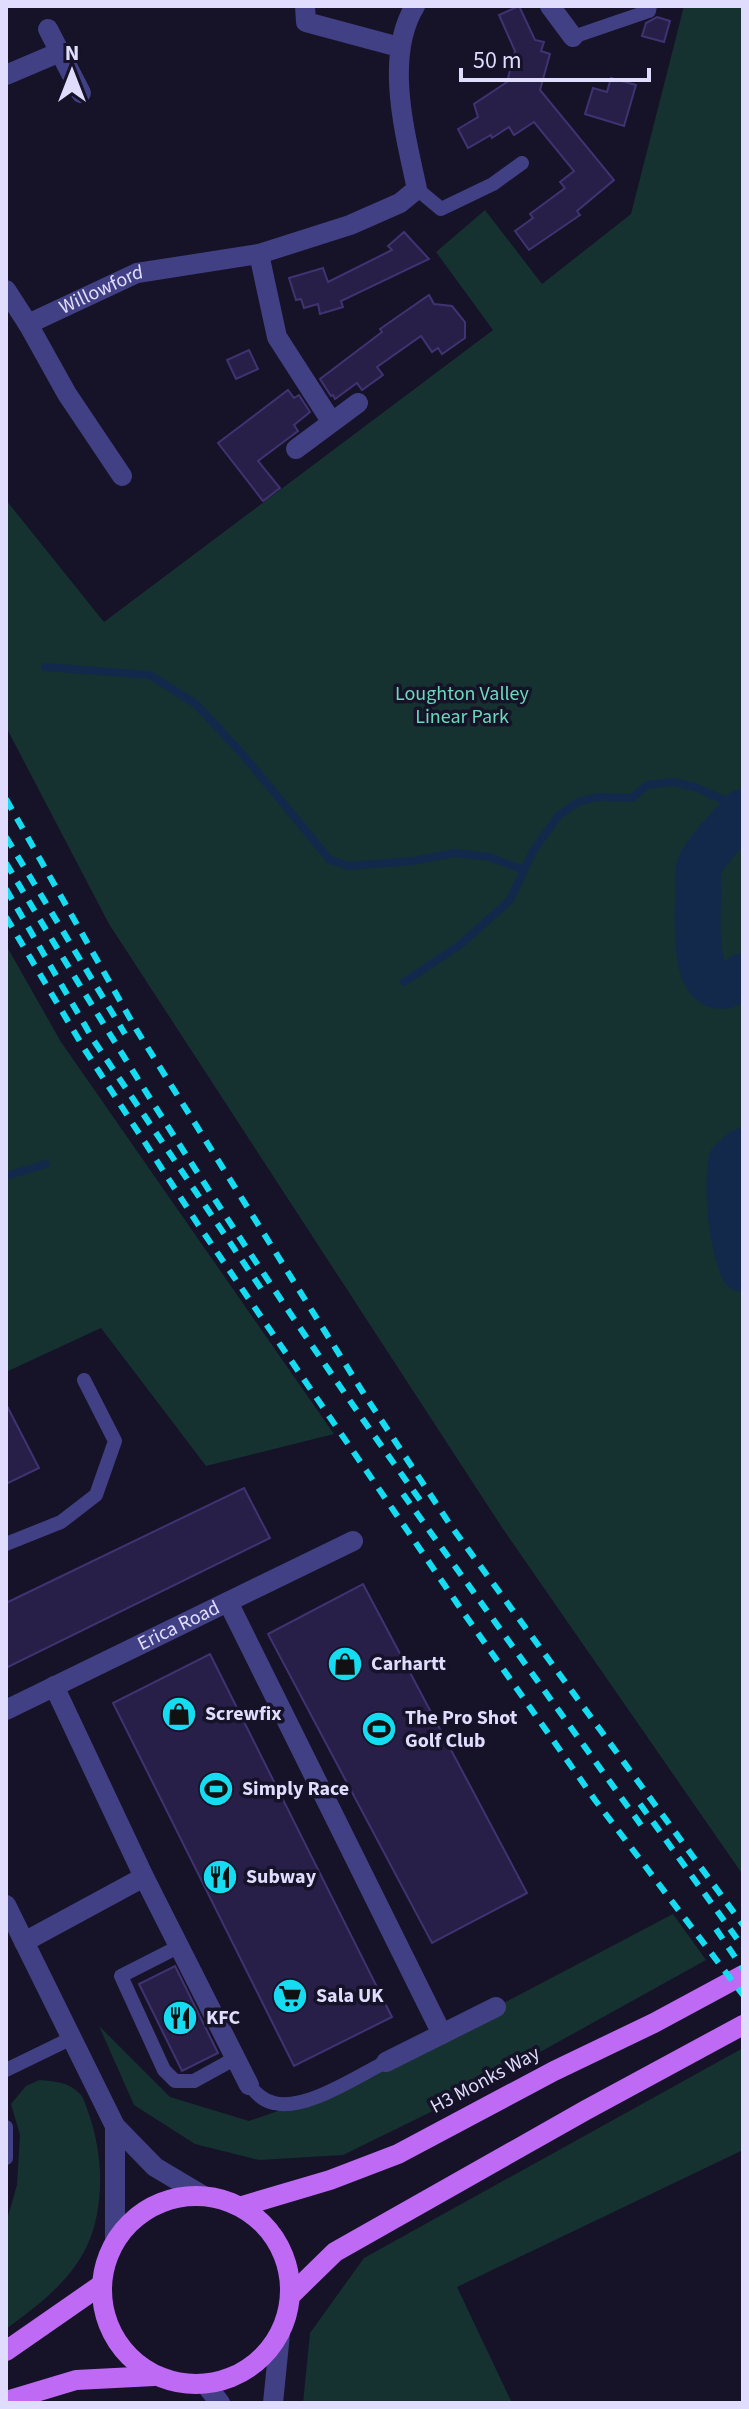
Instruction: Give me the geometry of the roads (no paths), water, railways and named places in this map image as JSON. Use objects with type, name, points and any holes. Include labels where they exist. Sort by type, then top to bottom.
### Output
[{"type":"main road","name":"H3 Monks Way","points":[[242,2206],[330,2180],[398,2154],[743,1975]]},
{"type":"main road","points":[[291,2295],[335,2252],[743,2025]]},
{"type":"main road","points":[[6,2401],[76,2380],[154,2376],[186,2385],[206,2385],[249,2369],[264,2356],[280,2334],[289,2312],[291,2295],[286,2258],[261,2220],[242,2206],[202,2195],[157,2203],[137,2215],[115,2240],[103,2267],[102,2305],[113,2336],[129,2358],[154,2376]]},
{"type":"main road","points":[[6,2351],[101,2285]]},
{"type":"street","points":[[305,6],[306,22],[399,47]]},
{"type":"street","points":[[415,6],[405,22],[399,47],[403,122],[417,189]]},
{"type":"street","points":[[550,6],[573,37]]},
{"type":"street","points":[[48,29],[81,93]]},
{"type":"street","points":[[6,75],[60,52]]},
{"type":"street","name":"Willowford","points":[[28,324],[137,273],[259,254],[350,225],[400,203],[417,189]]},
{"type":"street","points":[[259,254],[277,337],[331,421]]},
{"type":"street","points":[[6,290],[67,394],[122,476]]},
{"type":"street","points":[[296,449],[358,403]]},
{"type":"street","name":"Erica Road","points":[[6,1710],[353,1541]]},
{"type":"street","points":[[228,1602],[442,2034]]},
{"type":"street","points":[[54,1686],[144,1877],[249,2085]]},
{"type":"street","points":[[24,1942],[144,1877]]},
{"type":"street","points":[[6,1905],[115,2126],[155,2167],[202,2195]]},
{"type":"street","points":[[386,2062],[496,2007]]},
{"type":"street","points":[[115,2126],[115,2240]]},
{"type":"street","points":[[273,2403],[280,2334]]},
{"type":"street","points":[[206,2385],[220,2403]]},
{"type":"lane","points":[[573,37],[649,11],[650,6]]},
{"type":"lane","points":[[417,189],[441,209],[493,184],[522,163]]},
{"type":"lane","points":[[6,1544],[61,1522],[96,1495],[115,1441],[84,1380]]},
{"type":"lane","points":[[180,1946],[121,1976],[164,2070],[175,2081],[194,2081],[234,2059]]},
{"type":"lane","points":[[6,2070],[72,2038]]},
{"type":"lane","points":[[249,2085],[265,2100],[288,2105],[307,2101],[386,2062]]},
{"type":"lane","points":[[6,2127],[6,2158]]},
{"type":"waterway","points":[[45,667],[150,675],[196,704],[244,756],[330,860],[349,866],[413,861],[455,853],[489,857],[524,870]]},
{"type":"waterway","points":[[404,982],[461,944],[510,900],[533,851],[559,815],[578,802],[597,797],[632,798],[647,785],[673,782],[695,787],[743,809]]},
{"type":"waterway","points":[[743,812],[703,859],[698,878],[699,947],[707,977],[715,985],[727,985],[743,976]]},
{"type":"waterway","points":[[743,1151],[731,1162],[730,1188],[733,1230],[743,1269]]},
{"type":"waterway","points":[[6,1176],[46,1164]]},
{"type":"railway","points":[[6,799],[136,1029],[364,1394],[451,1526],[743,1925]]},
{"type":"railway","points":[[6,837],[125,1034]]},
{"type":"railway","points":[[6,863],[206,1186],[420,1500]]},
{"type":"railway","points":[[6,889],[94,1041],[264,1293]]},
{"type":"railway","points":[[6,917],[85,1050],[199,1226],[595,1800],[743,1995]]},
{"type":"railway","points":[[403,1494],[641,1825]]},
{"type":"railway","points":[[640,1804],[743,1947]]},
{"type":"railway","points":[[716,1929],[743,1969]]},
{"type":"place","name":"Carhartt","points":[[345,1664]]},
{"type":"place","name":"Screwfix","points":[[179,1714]]},
{"type":"place","name":"The Pro Shot Golf Club","points":[[379,1729]]},
{"type":"place","name":"Simply Race","points":[[216,1789]]},
{"type":"place","name":"Subway","points":[[220,1877]]},
{"type":"place","name":"Sala UK","points":[[290,1996]]},
{"type":"place","name":"KFC","points":[[180,2018]]},
{"type":"park label","name":"Loughton Valley Linear Park","points":[[462,706]]}]
